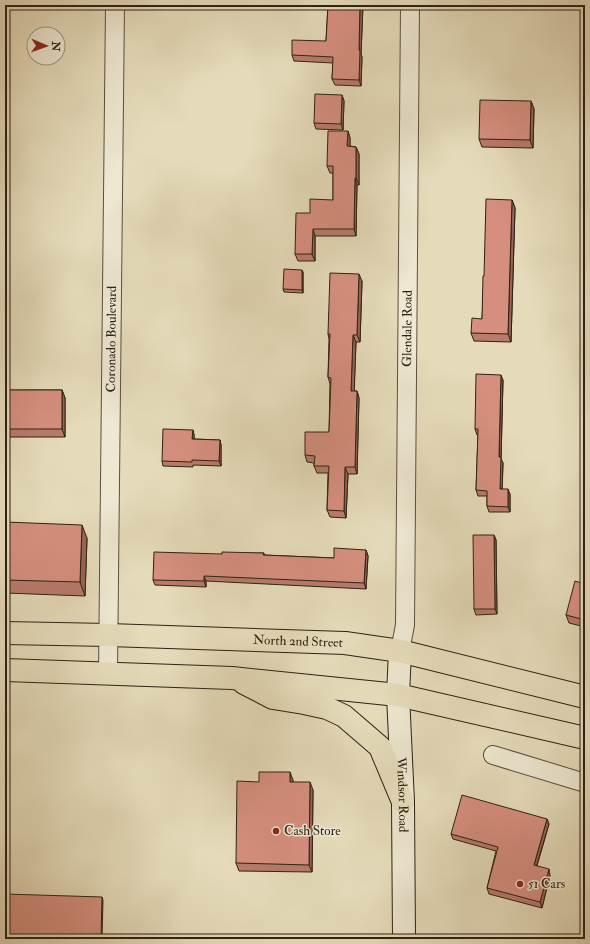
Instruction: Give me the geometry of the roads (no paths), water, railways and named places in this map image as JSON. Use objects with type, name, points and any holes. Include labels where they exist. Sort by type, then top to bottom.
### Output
[{"type":"main road","name":"North 2nd Street","points":[[5,633],[345,643],[400,651],[585,697]]},
{"type":"main road","points":[[5,670],[232,678],[398,695],[585,738]]},
{"type":"main road","points":[[232,678],[274,698],[327,708],[344,716],[380,746],[403,802]]},
{"type":"street","name":"Coronado Boulevard","points":[[108,673],[115,5]]},
{"type":"street","name":"Glendale Road","points":[[400,651],[405,625],[410,5]]},
{"type":"street","name":"Windsor Road","points":[[400,651],[398,695],[403,802],[404,939]]},
{"type":"street","points":[[493,755],[585,783]]},
{"type":"place","name":"Cash Store","points":[[276,831]]},
{"type":"place","name":"51 Cars","points":[[520,884]]}]
